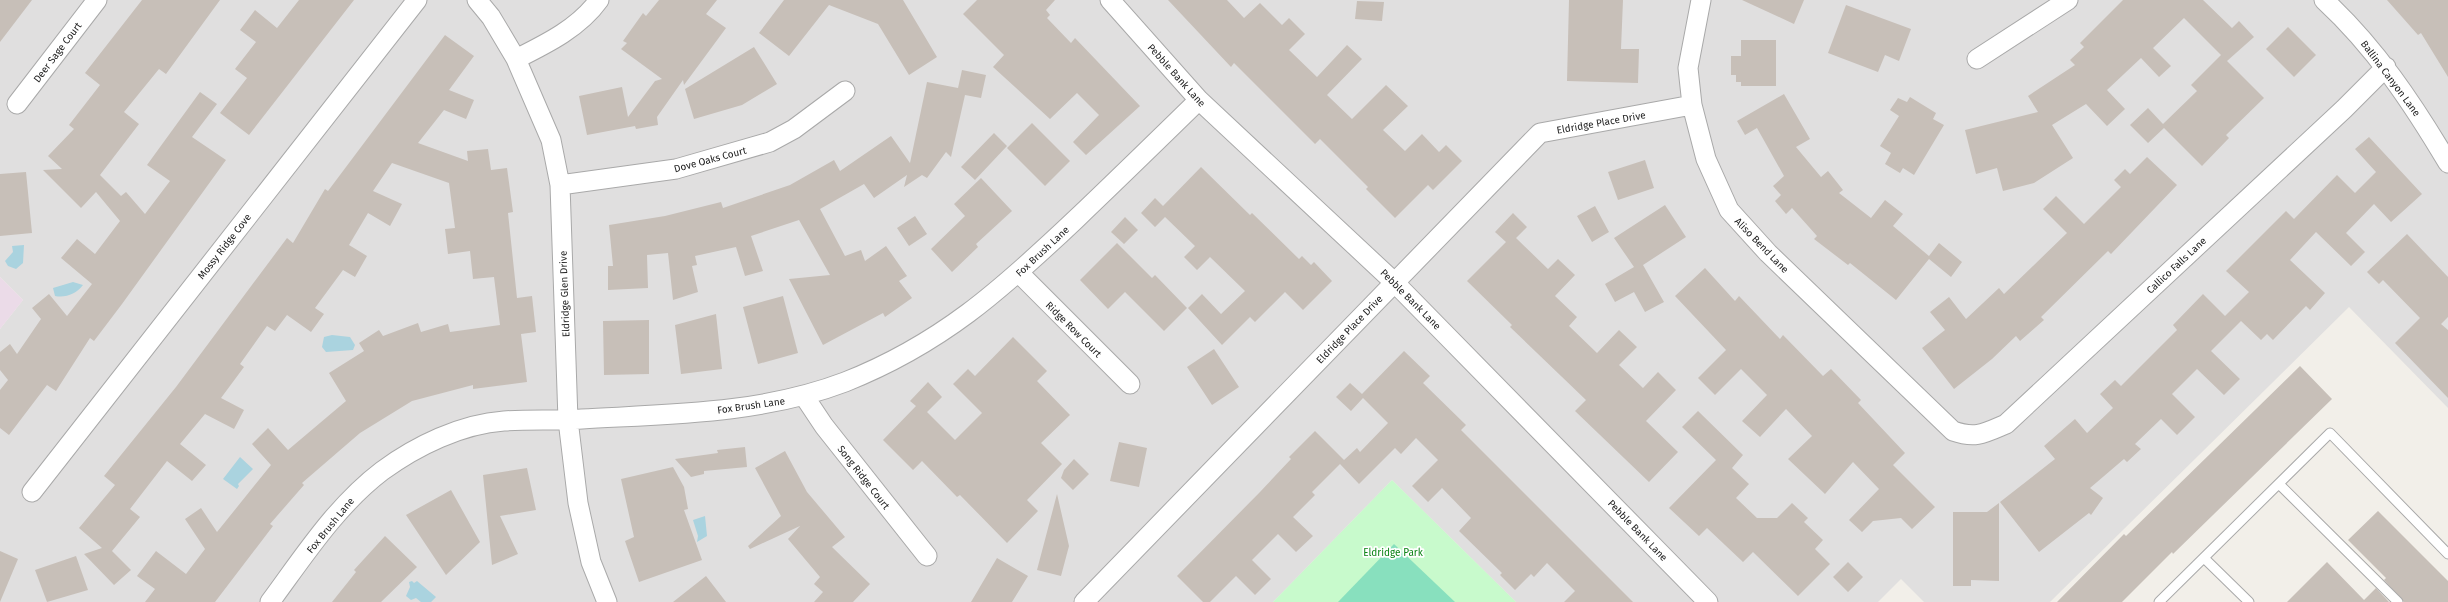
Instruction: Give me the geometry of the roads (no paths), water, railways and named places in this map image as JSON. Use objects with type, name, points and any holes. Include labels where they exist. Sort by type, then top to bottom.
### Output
[{"type":"street","name":"Deer Sage Court","points":[[17,104],[96,0]]},
{"type":"street","name":"Mossy Ridge Cove","points":[[32,492],[417,0]]},
{"type":"street","name":"Eldridge Glen Drive","points":[[477,0],[491,17],[516,59],[551,140],[560,185],[568,420],[585,542],[607,602]]},
{"type":"street","points":[[516,59],[552,41],[590,12],[599,0]]},
{"type":"street","name":"Pebble Bank Lane","points":[[1110,0],[1199,100],[1394,282],[1708,602]]},
{"type":"street","name":"Aliso Bend Lane","points":[[1701,0],[1688,68],[1692,105],[1706,158],[1729,210],[1768,254],[1953,432]]},
{"type":"street","points":[[1977,59],[2068,0]]},
{"type":"street","name":"Ballina Canyon Lane","points":[[2324,0],[2344,19],[2386,67],[2421,117],[2448,164]]},
{"type":"street","name":"Callico Falls Lane","points":[[1953,432],[1966,435],[1980,435],[2006,424],[2344,109],[2386,67]]},
{"type":"street","name":"Dove Oaks Court","points":[[560,185],[676,169],[770,142],[794,129],[845,91]]},
{"type":"street","name":"Fox Brush Lane","points":[[270,602],[336,515],[381,472],[407,454],[434,440],[476,426],[502,421],[568,420],[743,408],[804,396],[845,382],[892,361],[939,335],[964,318],[1019,273],[1199,100]]},
{"type":"street","name":"Eldridge Place Drive","points":[[1084,602],[1540,133],[1692,105]]},
{"type":"street","name":"Ridge Row Court","points":[[1019,273],[1130,384]]},
{"type":"street","name":"Song Ridge Court","points":[[804,396],[824,426],[927,556]]},
{"type":"lane","points":[[2161,601],[2330,433],[2448,554]]},
{"type":"lane","points":[[2279,484],[2398,602]]},
{"type":"lane","points":[[2204,558],[2249,602]]},
{"type":"water","points":[[24,245],[23,263],[16,269],[8,266],[5,261],[13,252],[12,246]]},
{"type":"water","points":[[73,282],[83,285],[70,295],[55,296],[53,288]]},
{"type":"water","points":[[332,335],[350,337],[355,345],[353,350],[326,352],[322,347],[324,337]]},
{"type":"water","points":[[240,457],[253,469],[238,484],[239,486],[237,489],[223,479]]},
{"type":"water","points":[[705,516],[707,536],[697,542],[698,536],[693,520]]},
{"type":"water","points":[[412,581],[414,583],[417,581],[436,597],[431,602],[421,602],[416,598],[411,600],[406,596],[410,587],[409,582]]},
{"type":"park label","name":"Eldridge Park","points":[[1393,552]]}]
